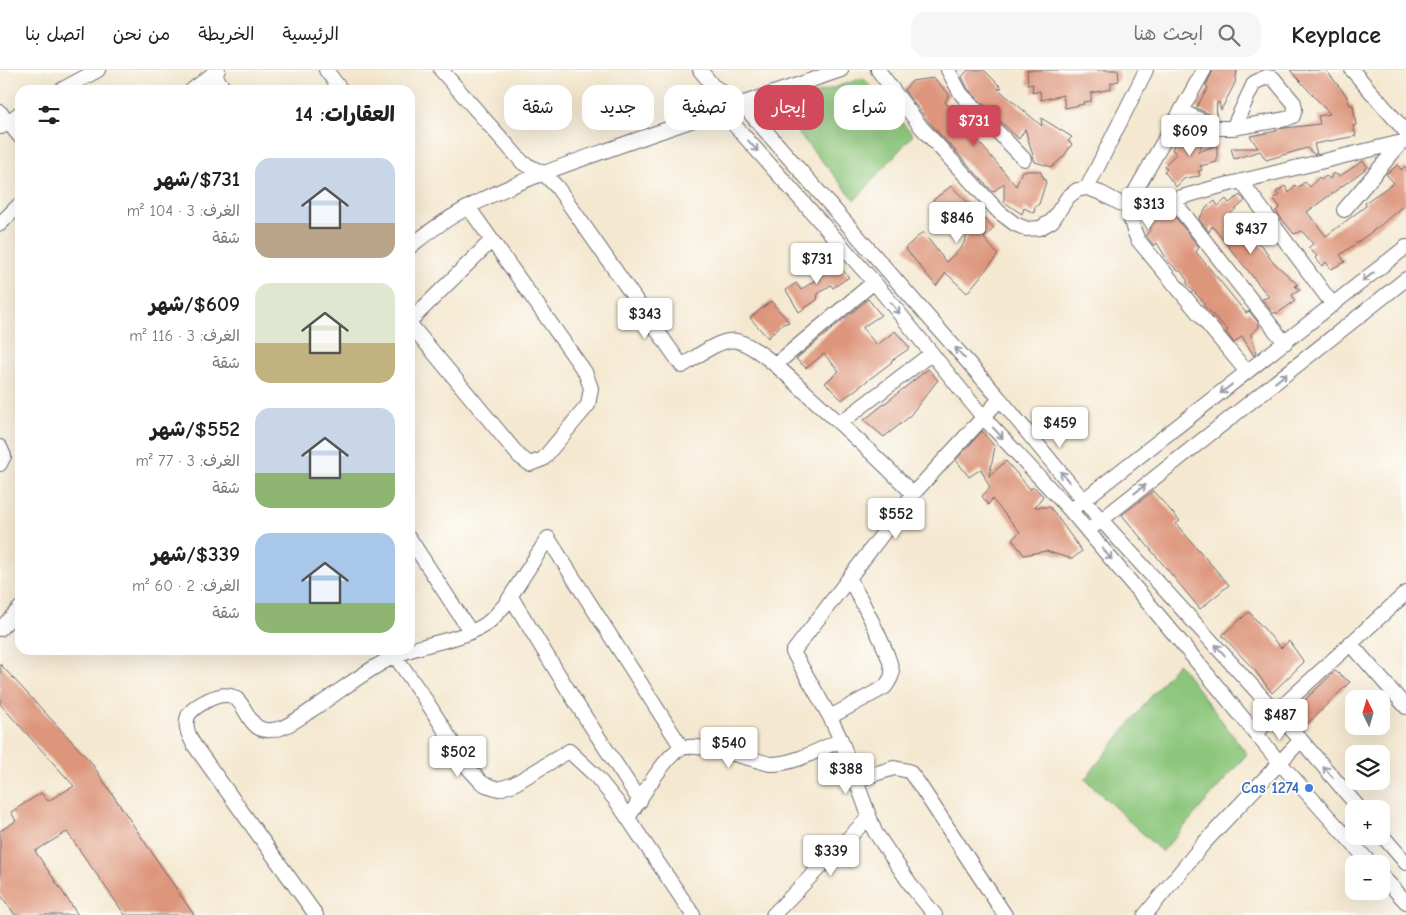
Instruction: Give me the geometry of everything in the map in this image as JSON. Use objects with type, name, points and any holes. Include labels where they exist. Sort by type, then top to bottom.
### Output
[{"type":"street","points":[[70,85],[98,70]]},
{"type":"street","points":[[326,70],[338,85]]},
{"type":"street","points":[[441,70],[523,163],[543,173],[556,186],[682,366],[724,342],[736,341],[749,347],[776,365],[885,464],[913,494]]},
{"type":"street","points":[[700,70],[712,85]]},
{"type":"street","points":[[744,103],[841,70]]},
{"type":"street","points":[[878,70],[921,127],[999,212],[1015,224],[1027,229],[1040,228],[1052,221],[1068,197],[1077,190],[1087,188],[1130,208],[1157,204],[1405,139]]},
{"type":"street","points":[[948,70],[961,94],[1024,160]]},
{"type":"street","points":[[1087,188],[1146,70]]},
{"type":"street","points":[[1204,70],[1132,197],[1130,208],[1131,225],[1138,240],[1247,372]]},
{"type":"street","points":[[1352,70],[1405,139]]},
{"type":"street","points":[[198,85],[215,72],[222,85]]},
{"type":"street","points":[[1181,111],[1218,128],[1233,128],[1286,119],[1293,116],[1294,102],[1273,78],[1266,76],[1261,78],[1254,83],[1250,90],[1233,128]]},
{"type":"street","points":[[744,106],[1000,399],[1084,501],[1276,712],[1352,800]]},
{"type":"street","points":[[15,115],[2,120],[15,132]]},
{"type":"street","points":[[415,243],[443,222],[543,173],[664,130]]},
{"type":"street","points":[[739,130],[874,282],[983,417],[1070,510],[1279,762],[1363,855]]},
{"type":"street","points":[[1344,210],[1405,139]]},
{"type":"street","points":[[1241,181],[1333,304]]},
{"type":"street","points":[[1173,200],[1285,342]]},
{"type":"street","points":[[415,328],[519,456],[530,464],[543,459],[588,405],[591,388],[585,372],[469,208]]},
{"type":"street","points":[[0,224],[15,209]]},
{"type":"street","points":[[415,317],[492,240]]},
{"type":"street","points":[[1070,510],[1084,501],[1406,247]]},
{"type":"street","points":[[1087,531],[1406,279]]},
{"type":"street","points":[[776,365],[874,282]]},
{"type":"street","points":[[840,423],[932,353]]},
{"type":"street","points":[[934,915],[875,832],[841,740],[794,652],[913,494],[1000,399]]},
{"type":"street","points":[[0,447],[4,456],[0,464]]},
{"type":"street","points":[[415,649],[470,631],[489,622],[511,597],[548,538],[682,748]]},
{"type":"street","points":[[415,546],[470,631]]},
{"type":"street","points":[[830,717],[885,687],[890,681],[892,673],[892,665],[876,629],[849,578]]},
{"type":"street","points":[[1256,734],[1276,712],[1406,593]]},
{"type":"street","points":[[511,597],[640,801]]},
{"type":"street","points":[[0,629],[15,613]]},
{"type":"street","points":[[1350,643],[1406,707]]},
{"type":"street","points":[[316,915],[245,814],[204,760],[190,737],[187,720],[189,714],[196,707],[216,696],[226,694],[238,700],[252,722],[259,729],[271,730],[282,728],[362,675],[398,655]]},
{"type":"street","points":[[395,656],[427,702],[469,769],[481,782],[492,788],[506,787],[526,778],[569,752],[595,776],[628,818],[694,915]]},
{"type":"street","points":[[628,818],[670,755],[682,748],[710,749],[770,764],[777,764],[792,762],[841,740]]},
{"type":"street","points":[[1145,915],[1204,843],[1301,740]]},
{"type":"street","points":[[855,780],[894,768],[909,771],[1005,915]]},
{"type":"street","points":[[781,912],[869,817]]},
{"type":"street","points":[[1390,844],[1406,863]]},
{"type":"street","points":[[1390,885],[1406,902]]},
{"type":"green space","points":[[863,78],[869,85],[842,85]]},
{"type":"green space","points":[[834,88],[834,130],[905,130],[905,126],[913,135],[855,200],[796,130],[824,130],[824,91]]},
{"type":"green space","points":[[1178,663],[1247,754],[1162,852],[1085,779]]},
{"type":"building","points":[[968,70],[984,70],[1002,88],[998,89],[1042,126],[1041,118],[1072,137],[1068,141],[1072,144],[1064,156],[1052,167],[1035,162],[1025,129],[1019,139],[968,89],[962,77]]},
{"type":"building","points":[[1027,70],[1118,70],[1119,81],[1111,83],[1111,89],[1091,93],[1091,101],[1065,108],[1063,95],[1041,100],[1040,91],[1032,93],[1033,84],[1028,85]]},
{"type":"building","points":[[1213,70],[1237,70],[1235,83],[1221,110],[1219,102],[1217,103],[1216,117],[1196,108],[1208,88],[1206,85]]},
{"type":"building","points":[[1290,70],[1326,70],[1346,95],[1350,105],[1353,105],[1356,125],[1353,126],[1356,136],[1314,144],[1317,154],[1314,154],[1307,148],[1266,160],[1260,151],[1234,159],[1231,148],[1258,148],[1250,136],[1277,131],[1277,129],[1320,124],[1318,116],[1330,114]]},
{"type":"building","points":[[934,78],[949,94],[945,102],[1016,186],[1022,171],[1040,171],[1046,182],[1034,213],[1024,208],[1022,214],[1004,202],[1004,183],[993,192],[928,121],[905,91],[912,81]]},
{"type":"building","points":[[1191,125],[1208,133],[1198,152],[1217,145],[1217,162],[1200,166],[1202,170],[1198,171],[1200,176],[1185,178],[1176,187],[1164,171],[1167,169],[1164,166],[1177,153],[1172,150],[1176,141],[1182,143]]},
{"type":"building","points":[[1363,161],[1368,167],[1307,212],[1326,236],[1366,206],[1365,203],[1394,183],[1386,174],[1398,165],[1401,170],[1406,166],[1406,203],[1381,225],[1340,255],[1345,262],[1331,269],[1326,262],[1322,266],[1315,258],[1317,256],[1308,248],[1313,244],[1302,231],[1294,234],[1276,211],[1280,207],[1273,198],[1279,196],[1276,192],[1285,186],[1289,193],[1295,185],[1297,188],[1305,182],[1310,187],[1319,177],[1321,180],[1326,176],[1330,179],[1333,173],[1340,176]]},
{"type":"building","points":[[951,186],[994,228],[984,238],[998,255],[967,293],[946,273],[936,286],[905,248],[923,232],[946,262],[962,247],[967,236],[931,202]]},
{"type":"building","points":[[1240,195],[1245,201],[1230,214],[1243,230],[1264,248],[1271,260],[1298,285],[1295,286],[1300,290],[1292,295],[1295,301],[1278,313],[1273,313],[1262,299],[1269,297],[1212,226],[1209,232],[1199,219],[1206,208],[1215,201],[1218,206],[1226,199],[1229,203]]},
{"type":"building","points":[[1172,213],[1199,247],[1196,252],[1246,313],[1249,311],[1258,322],[1259,327],[1251,334],[1256,353],[1254,356],[1242,336],[1234,343],[1226,332],[1228,330],[1203,305],[1205,304],[1187,284],[1187,280],[1181,271],[1178,271],[1168,261],[1157,243],[1154,246],[1146,235],[1151,229],[1148,225],[1160,216],[1161,218],[1167,214],[1169,216]]},
{"type":"building","points":[[828,257],[849,277],[833,288],[831,285],[818,294],[817,300],[799,312],[786,290],[796,283],[801,290],[821,276],[815,269]]},
{"type":"building","points":[[868,299],[881,315],[863,327],[864,330],[877,345],[895,331],[910,348],[842,400],[825,383],[839,371],[824,354],[806,368],[796,359]]},
{"type":"building","points":[[771,301],[789,322],[781,325],[768,338],[750,318]]},
{"type":"building","points":[[928,369],[938,380],[908,418],[884,437],[864,420]]},
{"type":"building","points":[[982,431],[995,447],[989,476],[1006,461],[1030,489],[1034,487],[1043,496],[1035,507],[1050,507],[1082,551],[1072,559],[1046,551],[1024,555],[1012,539],[1020,532],[992,499],[988,505],[982,496],[990,488],[981,469],[969,477],[956,460]]},
{"type":"building","points":[[1153,491],[1180,521],[1176,524],[1229,585],[1200,609],[1122,515]]},
{"type":"building","points":[[1249,612],[1281,648],[1289,641],[1304,662],[1272,693],[1256,672],[1222,635]]},
{"type":"building","points":[[0,664],[90,761],[194,915],[125,915],[67,832],[35,851],[78,915],[15,915],[0,894],[0,831],[16,821],[11,812],[41,793],[48,801],[74,786],[0,704]]},
{"type":"building","points":[[1335,671],[1350,682],[1304,727],[1290,714]]},
{"type":"place","name":"Cas 1274","points":[[1309,788]]}]
